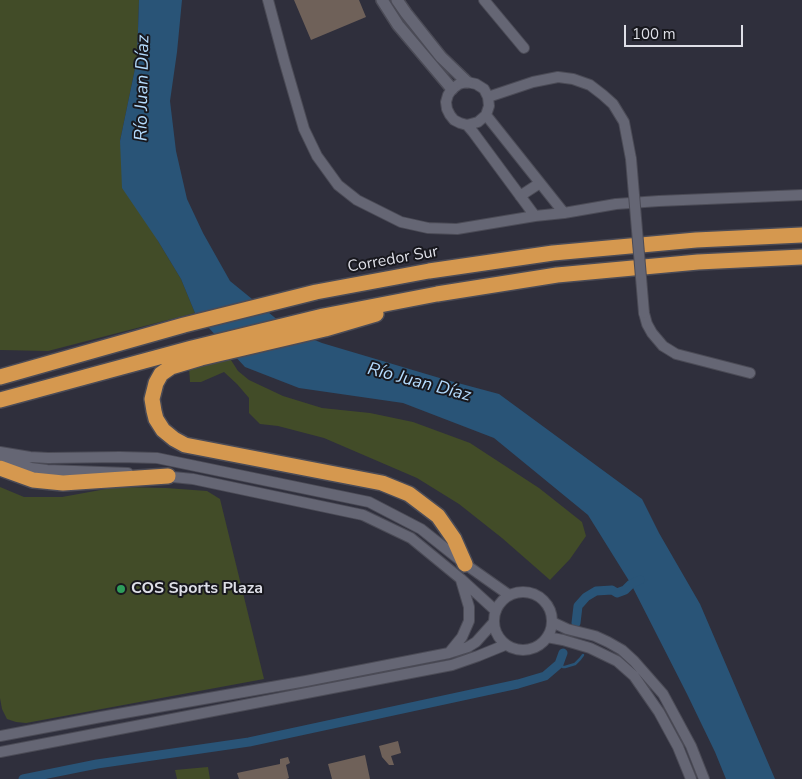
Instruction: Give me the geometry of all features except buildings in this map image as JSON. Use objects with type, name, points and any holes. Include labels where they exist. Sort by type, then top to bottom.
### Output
[{"type":"highway","name":"Corredor Sur","points":[[0,377],[184,325],[316,292],[552,253],[696,240],[802,235]]},
{"type":"highway","points":[[0,400],[324,322],[382,304],[469,288],[557,275],[698,262],[802,256]]},
{"type":"highway","points":[[196,353],[161,374],[154,388],[152,406],[156,419],[163,430],[174,439],[191,446],[382,483],[409,494],[438,516],[454,539],[463,572]]},
{"type":"highway","points":[[0,468],[33,480],[63,483],[168,476]]},
{"type":"street","points":[[268,0],[304,129],[317,156],[338,185],[357,200],[401,222],[428,228],[457,229],[535,216],[564,214],[616,204],[802,195]]},
{"type":"street","points":[[382,0],[398,25],[452,89]]},
{"type":"street","points":[[397,0],[406,14],[441,56],[467,82]]},
{"type":"street","points":[[484,0],[524,48]]},
{"type":"street","points":[[488,97],[533,82],[558,78],[573,79],[590,85],[613,104],[624,122],[631,158],[644,313],[647,324],[663,346],[676,354],[750,373]]},
{"type":"street","points":[[467,82],[476,84],[484,89],[488,97],[489,106],[486,115],[478,122],[467,125],[454,120],[450,115],[446,102],[452,89],[459,84],[467,82]]},
{"type":"street","points":[[486,115],[564,214]]},
{"type":"street","points":[[467,125],[535,216]]},
{"type":"street","points":[[520,196],[540,183]]},
{"type":"street","points":[[0,453],[39,458],[157,458],[369,502],[421,529],[463,572],[496,611]]},
{"type":"street","points":[[0,453],[15,462],[31,468],[135,473],[193,479],[363,514],[411,538],[463,572],[509,595]]},
{"type":"street","points":[[448,654],[462,637],[469,621],[469,607],[463,572]]},
{"type":"street","points":[[521,592],[533,594],[543,600],[550,610],[551,630],[541,644],[532,649],[514,649],[506,645],[499,638],[495,630],[496,611],[501,602],[509,595],[521,592]]},
{"type":"street","points":[[0,736],[448,654],[476,642],[494,622]]},
{"type":"street","points":[[552,622],[567,629],[595,636],[608,642],[622,650],[634,661],[663,694],[691,746],[704,779]]},
{"type":"street","points":[[547,637],[590,648],[617,661],[634,676],[659,712],[678,747],[691,779]]},
{"type":"street","points":[[0,752],[452,665],[506,645]]},
{"type":"street","points":[[247,692],[265,698],[287,698]]},
{"type":"street","points":[[210,713],[230,705],[247,692]]},
{"type":"green space","points":[[0,0],[139,0],[137,59],[120,141],[158,241],[181,279],[195,313],[48,351],[0,350]]},
{"type":"green space","points":[[229,357],[238,371],[249,380],[283,396],[322,408],[370,413],[413,422],[470,443],[539,488],[582,522],[586,536],[570,559],[550,580],[459,504],[417,478],[324,438],[278,426],[260,424],[249,413],[249,398],[224,372],[201,382],[190,382],[189,367]]},
{"type":"green space","name":"COS Sports Plaza","points":[[0,487],[24,497],[62,497],[117,487],[207,491],[220,499],[264,679],[26,723],[7,719],[2,709],[0,698]]},
{"type":"green space","points":[[208,767],[210,779],[177,779],[175,770]]},
{"type":"water","name":"Río Juan Díaz","points":[[139,0],[182,0],[170,101],[176,151],[187,199],[203,233],[230,281],[290,330],[322,343],[499,394],[642,499],[659,533],[700,604],[775,779],[726,779],[687,694],[631,584],[588,515],[494,438],[403,403],[299,388],[245,367],[195,313],[181,279],[122,188],[120,141],[137,59]]},
{"type":"waterway","points":[[576,623],[578,606],[586,597],[596,591],[612,590],[617,593],[640,580]]},
{"type":"waterway","points":[[23,779],[97,764],[249,742],[518,684],[545,676],[559,664],[563,653]]},
{"type":"waterway","points":[[559,664],[563,667],[575,664],[583,655]]},
{"type":"place","name":"COS Sports Plaza","points":[[121,589]]}]
